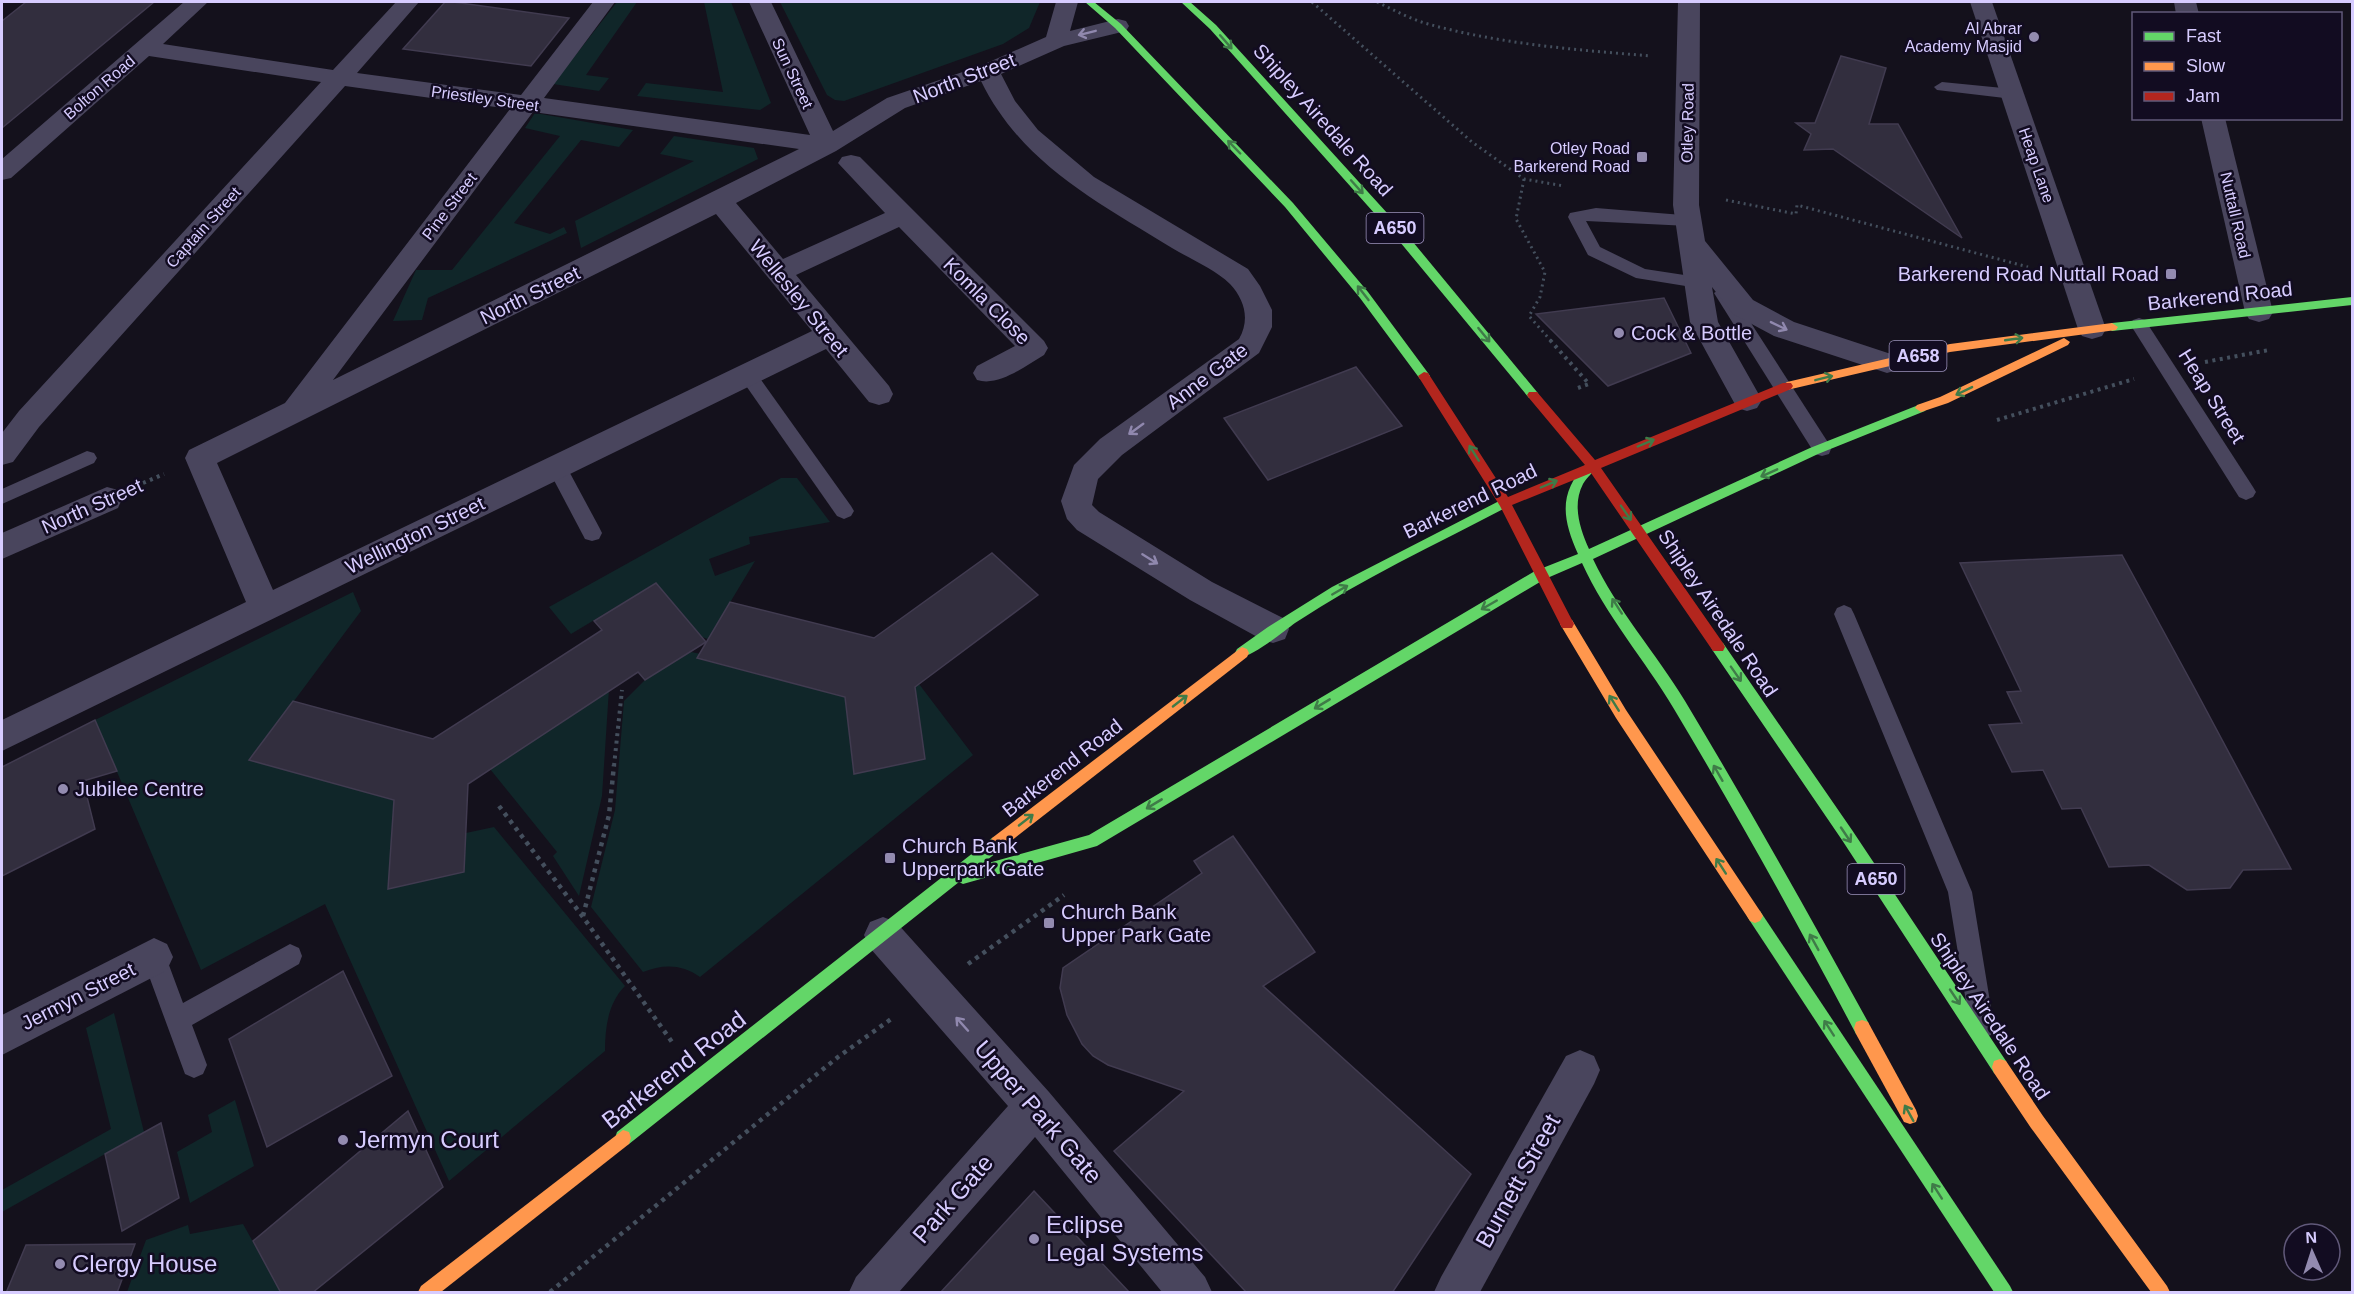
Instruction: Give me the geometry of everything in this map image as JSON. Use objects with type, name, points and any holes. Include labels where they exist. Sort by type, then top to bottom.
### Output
[{"type":"main road","points":[[1089,2],[1120,18],[1289,205],[1364,295],[1441,400],[1505,503],[1540,575],[1621,714],[2004,1293]]},
{"type":"main road","name":"Shipley Airedale Road","points":[[1185,2],[1213,27],[1404,238],[1592,465],[2037,1122],[2161,1293]]},
{"type":"main road","name":"Barkerend Road","points":[[427,1293],[883,935],[947,882],[1273,629],[1370,573],[1505,503],[1747,400],[1784,387],[1950,348],[2092,329],[2352,302]]},
{"type":"main road","name":"Barkerend Road","points":[[947,882],[1092,842],[1540,575],[1640,533],[1887,420],[1944,400],[2092,329]]},
{"type":"main road","points":[[1592,465],[1580,475],[1573,489],[1570,507],[1587,556],[1675,696],[1918,1129]]},
{"type":"main road","points":[[1941,1170],[2008,1293]]},
{"type":"street","name":"Bolton Road","points":[[2,171],[197,2]]},
{"type":"street","name":"Captain Street","points":[[2,454],[29,420],[408,2]]},
{"type":"street","name":"Pine Street","points":[[294,411],[604,2]]},
{"type":"street","name":"Sun Street","points":[[760,2],[827,145]]},
{"type":"street","points":[[1056,41],[1068,2]]},
{"type":"street","name":"Otley Road","points":[[1689,2],[1689,223],[1704,322],[1747,400]]},
{"type":"street","name":"Heap Lane","points":[[1981,2],[2092,329]]},
{"type":"street","name":"North Street","points":[[200,458],[720,201],[827,145],[896,103],[988,71],[1056,41],[1120,18]]},
{"type":"street","name":"Priestley Street","points":[[144,48],[338,78],[827,145]]},
{"type":"street","name":"Anne Gate","points":[[988,71],[1004,103],[1029,136],[1045,150],[1085,183],[1183,244],[1224,266],[1247,286],[1260,315],[1259,332],[1250,346],[1111,447],[1085,473],[1076,501],[1078,510],[1088,520],[1201,591],[1273,629]]},
{"type":"street","name":"Nuttall Road","points":[[2213,120],[2259,312]]},
{"type":"street","name":"Komla Close","points":[[851,163],[1034,348],[987,374]]},
{"type":"street","name":"Wellesley Street","points":[[720,201],[879,394]]},
{"type":"street","points":[[778,272],[903,215]]},
{"type":"street","points":[[1689,223],[1743,307],[1784,329],[1887,363]]},
{"type":"street","name":"Wellington Street","points":[[2,736],[829,335]]},
{"type":"street","points":[[200,458],[265,608]]},
{"type":"street","name":"North Street","points":[[2,547],[107,499]]},
{"type":"street","name":"Upper Park Gate","points":[[883,935],[1035,1106],[1190,1293]]},
{"type":"street","name":"Jermyn Street","points":[[2,1035],[154,957]]},
{"type":"street","name":"Burnett Street","points":[[1456,1293],[1580,1070]]},
{"type":"street","name":"Park Gate","points":[[872,1293],[1035,1106]]},
{"type":"lane","points":[[1942,87],[2013,94]]},
{"type":"lane","points":[[1698,282],[1642,274],[1594,251],[1576,217],[1596,214],[1689,223],[1822,449]]},
{"type":"lane","name":"Heap Street","points":[[2139,324],[2246,492]]},
{"type":"lane","points":[[748,375],[843,511]]},
{"type":"lane","points":[[2,496],[87,458]]},
{"type":"lane","points":[[557,467],[592,533]]},
{"type":"lane","points":[[1844,614],[1960,892],[1985,1043]]},
{"type":"lane","points":[[179,1019],[291,956]]},
{"type":"lane","points":[[154,957],[179,1019],[194,1065]]},
{"type":"path","points":[[1312,2],[1472,141],[1524,179],[1571,186]]},
{"type":"path","points":[[1377,2],[1426,23],[1476,33],[1593,51],[1688,58]]},
{"type":"path","points":[[1524,179],[1516,219],[1545,272],[1540,297],[1529,316],[1589,384],[1537,400]]},
{"type":"path","points":[[1689,223],[1728,200],[1796,214],[1797,205],[2076,280]]},
{"type":"path","points":[[1994,421],[2168,369],[2272,350]]},
{"type":"path","name":"North Street","points":[[107,499],[200,458]]},
{"type":"path","points":[[583,917],[609,815],[622,690]]},
{"type":"path","points":[[499,806],[583,917],[698,1079]]},
{"type":"path","points":[[550,1293],[838,1058],[1065,894]]},
{"type":"green space","points":[[617,2],[637,2],[586,75],[609,78],[599,91],[553,84]]},
{"type":"green space","points":[[704,2],[731,2],[771,103],[760,110],[637,96],[646,83],[723,92]]},
{"type":"green space","points":[[780,2],[1040,2],[1029,28],[1003,44],[844,101],[835,100],[827,95]]},
{"type":"green space","points":[[535,113],[633,130],[619,147],[581,140],[514,223],[550,234],[564,227],[567,233],[428,298],[422,320],[393,321],[416,270],[452,270],[560,136],[525,128]]},
{"type":"green space","points":[[674,136],[754,148],[758,159],[581,248],[575,221],[694,161],[660,154]]},
{"type":"green space","points":[[781,478],[797,478],[830,522],[749,537],[750,544],[709,559],[715,576],[755,561],[708,639],[702,637],[656,583],[571,634],[549,607]]},
{"type":"green space","points":[[353,592],[361,611],[250,760],[394,800],[464,872],[466,833],[494,827],[625,986],[611,1008],[605,1051],[449,1181],[325,904],[201,970],[95,720]]},
{"type":"green space","points":[[691,652],[701,654],[699,659],[845,697],[854,774],[925,759],[914,685],[919,684],[973,755],[700,977],[686,970],[672,967],[643,972],[591,907],[615,810],[624,701],[645,680]]},
{"type":"green space","points":[[609,689],[602,796],[579,896],[553,856],[557,852],[490,769]]},
{"type":"green space","points":[[114,1013],[144,1132],[2,1212],[2,1190],[111,1129],[86,1028]]},
{"type":"green space","points":[[235,1100],[254,1166],[190,1203],[177,1152],[212,1132],[208,1115]]},
{"type":"green space","points":[[243,1224],[281,1292],[127,1292],[146,1240],[188,1225],[190,1234]]},
{"type":"building","points":[[26,2],[154,2],[2,128],[2,21]]},
{"type":"building","points":[[445,2],[569,18],[531,66],[403,49]]},
{"type":"building","points":[[1841,56],[1886,68],[1869,124],[1898,124],[1962,238],[1833,149],[1804,150],[1811,134],[1796,123],[1815,123]]},
{"type":"building","name":"Cock & Bottle","points":[[1664,298],[1691,353],[1608,386],[1536,314]]},
{"type":"building","points":[[1356,367],[1402,426],[1268,480],[1224,418]]},
{"type":"building","points":[[992,553],[1038,595],[915,687],[925,759],[854,774],[845,697],[697,658],[730,602],[874,638]]},
{"type":"building","points":[[2122,555],[2291,869],[2243,870],[2230,888],[2187,890],[2149,865],[2109,867],[2081,808],[2062,809],[2043,770],[2012,772],[1989,725],[2022,723],[2007,692],[2021,691],[1960,563]]},
{"type":"building","points":[[656,583],[706,642],[645,680],[638,672],[468,784],[464,872],[388,889],[394,800],[249,760],[293,701],[433,739],[602,630],[594,621]]},
{"type":"building","name":"Jubilee Centre","points":[[95,720],[117,771],[83,781],[95,829],[2,876],[2,767]]},
{"type":"building","points":[[1233,836],[1315,952],[1263,986],[1471,1174],[1392,1293],[1247,1293],[1114,1151],[1184,1091],[1108,1065],[1093,1056],[1082,1044],[1067,1015],[1060,988],[1063,968],[1202,873],[1194,861]]},
{"type":"building","points":[[343,971],[392,1076],[267,1147],[229,1039]]},
{"type":"building","points":[[408,1111],[443,1187],[312,1293],[281,1293],[253,1241]]},
{"type":"building","points":[[161,1123],[179,1198],[122,1231],[105,1154]]},
{"type":"building","name":"Eclipse Legal Systems","points":[[1034,1191],[1130,1293],[940,1293]]},
{"type":"building","name":"Clergy House","points":[[135,1244],[117,1293],[6,1293],[26,1245]]},
{"type":"traffic: fast","points":[[1089,2],[1118,26],[1289,205],[1364,295],[1424,376]]},
{"type":"traffic: fast","points":[[1185,2],[1213,27],[1404,239],[1533,395]]},
{"type":"traffic: fast","points":[[2112,327],[2352,301]]},
{"type":"traffic: fast","points":[[1540,575],[1629,538],[1814,451],[1921,408]]},
{"type":"traffic: fast","points":[[1592,465],[1577,484],[1571,506],[1573,522],[1591,569],[1700,739],[1862,1028]]},
{"type":"traffic: fast","points":[[1242,653],[1272,631],[1336,591],[1505,503]]},
{"type":"traffic: fast","points":[[963,877],[1092,841],[1540,575]]},
{"type":"traffic: fast","points":[[1718,647],[1847,835],[2000,1067]]},
{"type":"traffic: fast","points":[[623,1138],[997,843]]},
{"type":"traffic: fast","points":[[1755,916],[2004,1292]]},
{"type":"traffic: slow","points":[[1787,386],[1950,348],[2112,327]]},
{"type":"traffic: slow","points":[[1921,408],[1944,400],[2064,342]]},
{"type":"traffic: slow","points":[[1567,624],[1621,714],[1755,916]]},
{"type":"traffic: slow","points":[[997,843],[1242,653]]},
{"type":"traffic: slow","points":[[1862,1028],[1910,1116]]},
{"type":"traffic: slow","points":[[2000,1067],[2037,1122],[2161,1292]]},
{"type":"traffic: slow","points":[[427,1292],[623,1138]]},
{"type":"traffic: jam","points":[[1424,376],[1505,503],[1567,624]]},
{"type":"traffic: jam","points":[[1505,503],[1787,386]]},
{"type":"traffic: jam","points":[[1533,395],[1592,465],[1718,647]]},
{"type":"place","name":"Al Abrar Academy Masjid","points":[[2034,37]]},
{"type":"place","name":"Otley Road Barkerend Road","points":[[1642,157]]},
{"type":"place","name":"Barkerend Road Nuttall Road","points":[[2171,274]]},
{"type":"place","name":"Cock & Bottle","points":[[1619,333]]},
{"type":"place","name":"Jubilee Centre","points":[[63,789]]},
{"type":"place","name":"Church Bank Upperpark Gate","points":[[890,858]]},
{"type":"place","name":"Church Bank Upper Park Gate","points":[[1049,923]]},
{"type":"place","name":"Jermyn Court","points":[[343,1140]]},
{"type":"place","name":"Eclipse Legal Systems","points":[[1034,1239]]},
{"type":"place","name":"Clergy House","points":[[60,1264]]}]
